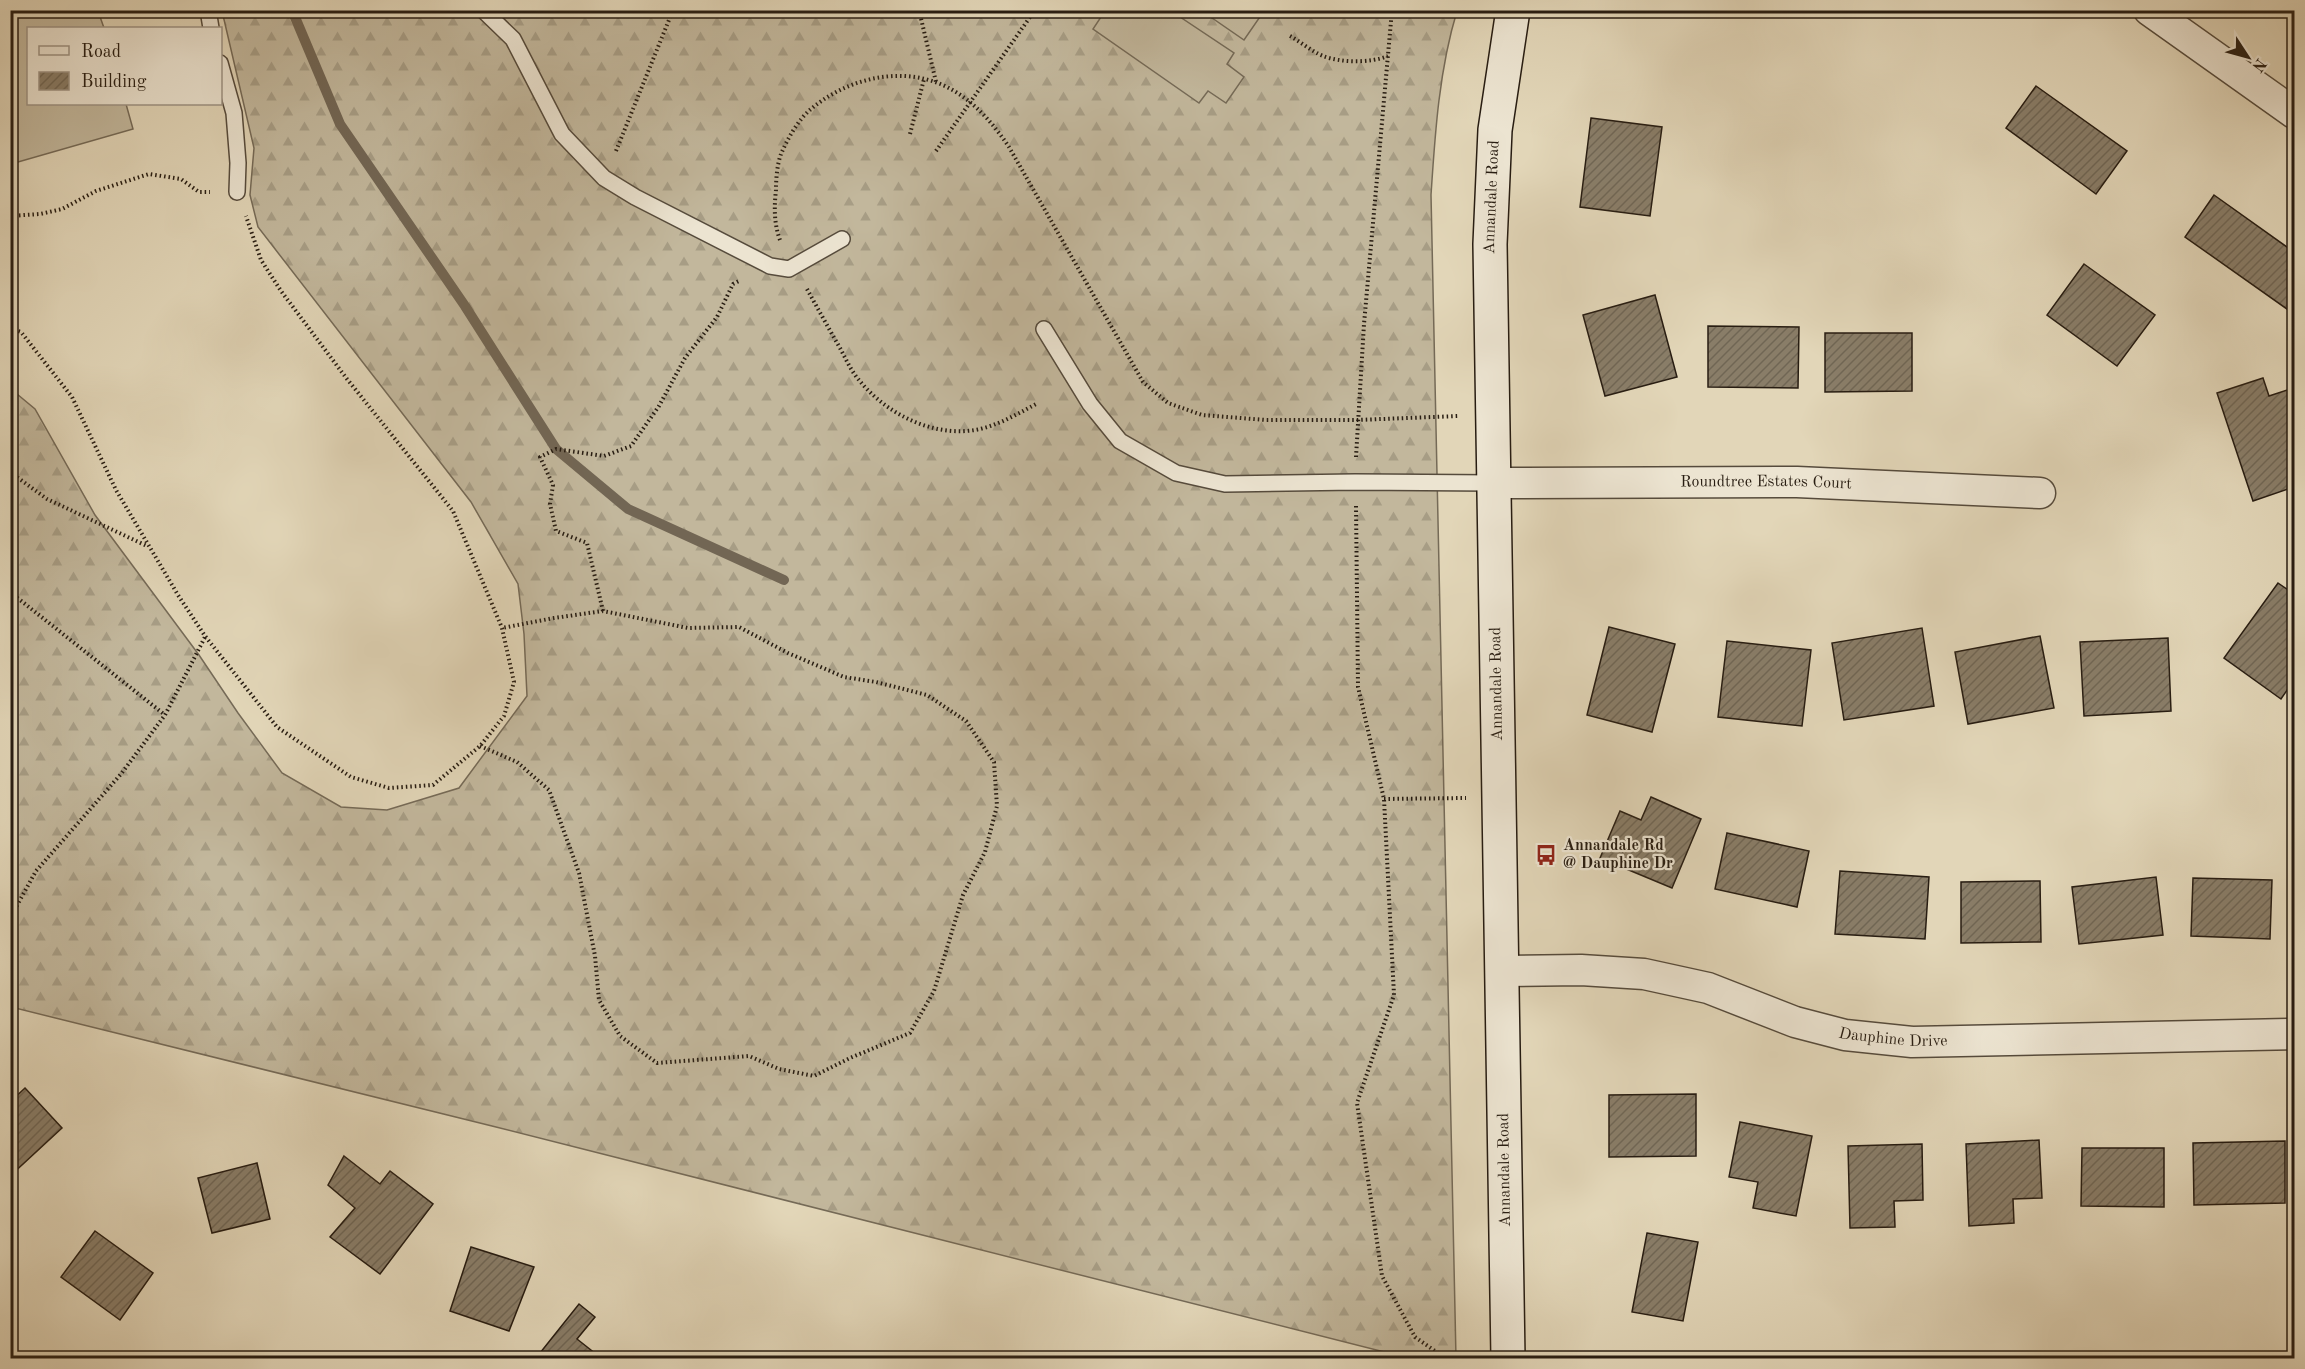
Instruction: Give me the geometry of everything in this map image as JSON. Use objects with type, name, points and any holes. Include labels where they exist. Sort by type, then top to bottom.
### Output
[{"type":"main road","name":"Annandale Road","points":[[1508,1359],[1490,244],[1494,141],[1506,44],[1513,10]]},
{"type":"street","points":[[2149,10],[2295,113]]},
{"type":"street","name":"Roundtree Estates Court","points":[[1493,483],[1797,482],[2040,493]]},
{"type":"street","name":"Dauphine Drive","points":[[1503,971],[1581,970],[1644,974],[1708,988],[1795,1022],[1825,1030],[1845,1035],[1912,1042],[2295,1034]]},
{"type":"lane","points":[[208,10],[211,27]]},
{"type":"lane","points":[[483,10],[513,39],[562,134],[604,178],[635,197],[770,266],[789,269],[842,239]]},
{"type":"lane","points":[[222,70],[234,113],[238,163],[237,192]]},
{"type":"lane","points":[[1044,329],[1090,404],[1120,441],[1176,473],[1225,483],[1493,483]]},
{"type":"path","points":[[604,178],[673,10]]},
{"type":"path","points":[[919,10],[936,82]]},
{"type":"path","points":[[936,151],[1035,10]]},
{"type":"path","points":[[1392,10],[1364,324],[1355,482],[1358,687],[1384,799],[1394,995],[1357,1103],[1382,1276],[1415,1337],[1445,1359]]},
{"type":"path","points":[[1290,36],[1324,57],[1341,60],[1378,60],[1388,56]]},
{"type":"path","points":[[1038,403],[1006,420],[979,429],[957,431],[924,426],[896,413],[873,396],[857,378],[779,238],[774,210],[780,157],[795,127],[810,110],[843,87],[877,77],[902,76],[924,79],[936,82],[971,103],[992,122],[1009,147],[1143,382],[1168,403],[1202,416],[1266,420],[1357,420],[1492,415]]},
{"type":"path","points":[[910,134],[924,79]]},
{"type":"path","points":[[10,216],[40,214],[62,209],[96,191],[149,174],[181,179],[199,192],[237,192],[261,260],[281,291],[347,379],[453,511],[502,628],[514,682],[504,716],[480,746],[433,785],[389,788],[351,777],[277,727],[206,636],[148,546],[117,490],[72,397],[21,333],[10,328]]},
{"type":"path","points":[[603,611],[587,543],[556,531],[550,504],[553,485],[540,457],[556,450],[604,456],[631,446],[659,406],[685,358],[717,317],[733,284],[770,266]]},
{"type":"path","points":[[10,472],[47,499],[148,546]]},
{"type":"path","points":[[10,592],[165,715]]},
{"type":"path","points":[[480,746],[517,762],[549,790],[579,873],[595,956],[599,1000],[620,1036],[657,1063],[749,1056],[780,1069],[814,1076],[910,1033],[934,991],[963,895],[985,852],[997,806],[994,762],[966,721],[927,695],[876,682],[844,677],[788,653],[739,627],[688,628],[603,611],[502,628]]},
{"type":"path","points":[[10,918],[36,871],[121,774],[165,715],[206,636]]},
{"type":"path","points":[[1384,799],[1499,797]]},
{"type":"green space","points":[[11,10],[98,11],[104,27],[27,27],[27,105],[126,105],[133,129],[11,164]]},
{"type":"green space","points":[[222,11],[1457,11],[1442,79],[1431,195],[1456,1358],[1408,1358],[11,1007],[11,389],[35,409],[95,515],[199,655],[282,773],[341,807],[387,810],[459,788],[527,696],[524,634],[518,584],[471,502],[258,227],[250,195],[254,148]]},
{"type":"green space","points":[[1091,11],[1171,11],[1234,53],[1227,64],[1244,77],[1226,103],[1208,91],[1199,103],[1093,29],[1101,17]]},
{"type":"green space","points":[[1202,11],[1264,11],[1244,40]]},
{"type":"building","points":[[2036,86],[2127,151],[2096,194],[2006,128]]},
{"type":"building","points":[[1591,118],[1662,127],[1650,216],[1580,207]]},
{"type":"building","points":[[2214,195],[2294,252],[2294,314],[2185,237]]},
{"type":"building","points":[[2084,264],[2155,315],[2117,366],[2047,315]]},
{"type":"building","points":[[1655,295],[1677,377],[1605,396],[1583,315]]},
{"type":"building","points":[[1708,326],[1799,327],[1798,388],[1708,387]]},
{"type":"building","points":[[1825,333],[1912,333],[1912,391],[1825,392]]},
{"type":"building","points":[[2263,378],[2269,396],[2290,389],[2294,403],[2294,487],[2253,501],[2217,393]]},
{"type":"building","points":[[2278,583],[2294,594],[2294,680],[2281,699],[2224,658]]},
{"type":"building","points":[[1609,627],[1675,644],[1652,732],[1587,715]]},
{"type":"building","points":[[1922,628],[1934,706],[1844,720],[1832,643]]},
{"type":"building","points":[[2040,636],[2054,708],[1968,724],[1955,652]]},
{"type":"building","points":[[2168,638],[2171,711],[2084,716],[2080,642]]},
{"type":"building","points":[[1727,641],[1811,650],[1802,726],[1718,717]]},
{"type":"building","points":[[1651,797],[1701,819],[1672,888],[1600,858],[1620,811],[1641,820]]},
{"type":"building","points":[[1727,833],[1809,851],[1797,907],[1715,889]]},
{"type":"building","points":[[1840,871],[1929,877],[1925,939],[1835,934]]},
{"type":"building","points":[[2156,877],[2163,935],[2079,944],[2072,887]]},
{"type":"building","points":[[2193,878],[2272,880],[2270,939],[2191,936]]},
{"type":"building","points":[[2040,881],[2041,942],[1961,943],[1961,882]]},
{"type":"building","points":[[25,1088],[62,1128],[10,1176],[10,1102]]},
{"type":"building","points":[[1696,1094],[1696,1156],[1609,1157],[1609,1095]]},
{"type":"building","points":[[1740,1122],[1812,1136],[1796,1216],[1753,1208],[1758,1182],[1729,1177]]},
{"type":"building","points":[[2039,1140],[2042,1198],[2013,1199],[2014,1223],[1969,1226],[1966,1144]]},
{"type":"building","points":[[2285,1141],[2285,1203],[2194,1205],[2193,1143]]},
{"type":"building","points":[[1922,1144],[1923,1200],[1894,1201],[1895,1227],[1850,1228],[1848,1146]]},
{"type":"building","points":[[2082,1148],[2164,1148],[2164,1207],[2081,1206]]},
{"type":"building","points":[[344,1156],[380,1184],[390,1171],[433,1204],[380,1274],[330,1237],[355,1208],[328,1185]]},
{"type":"building","points":[[257,1163],[270,1219],[212,1233],[198,1178]]},
{"type":"building","points":[[95,1231],[153,1273],[120,1320],[61,1277]]},
{"type":"building","points":[[1647,1233],[1698,1242],[1683,1321],[1632,1312]]},
{"type":"building","points":[[471,1247],[534,1267],[509,1331],[450,1311]]},
{"type":"building","points":[[579,1304],[595,1317],[577,1339],[601,1358],[536,1358]]},
{"type":"waterway","points":[[292,10],[340,124],[465,306],[556,449],[628,509],[784,580]]},
{"type":"place","name":"Annandale Rd @ Dauphine Dr","points":[[1546,855]]}]
